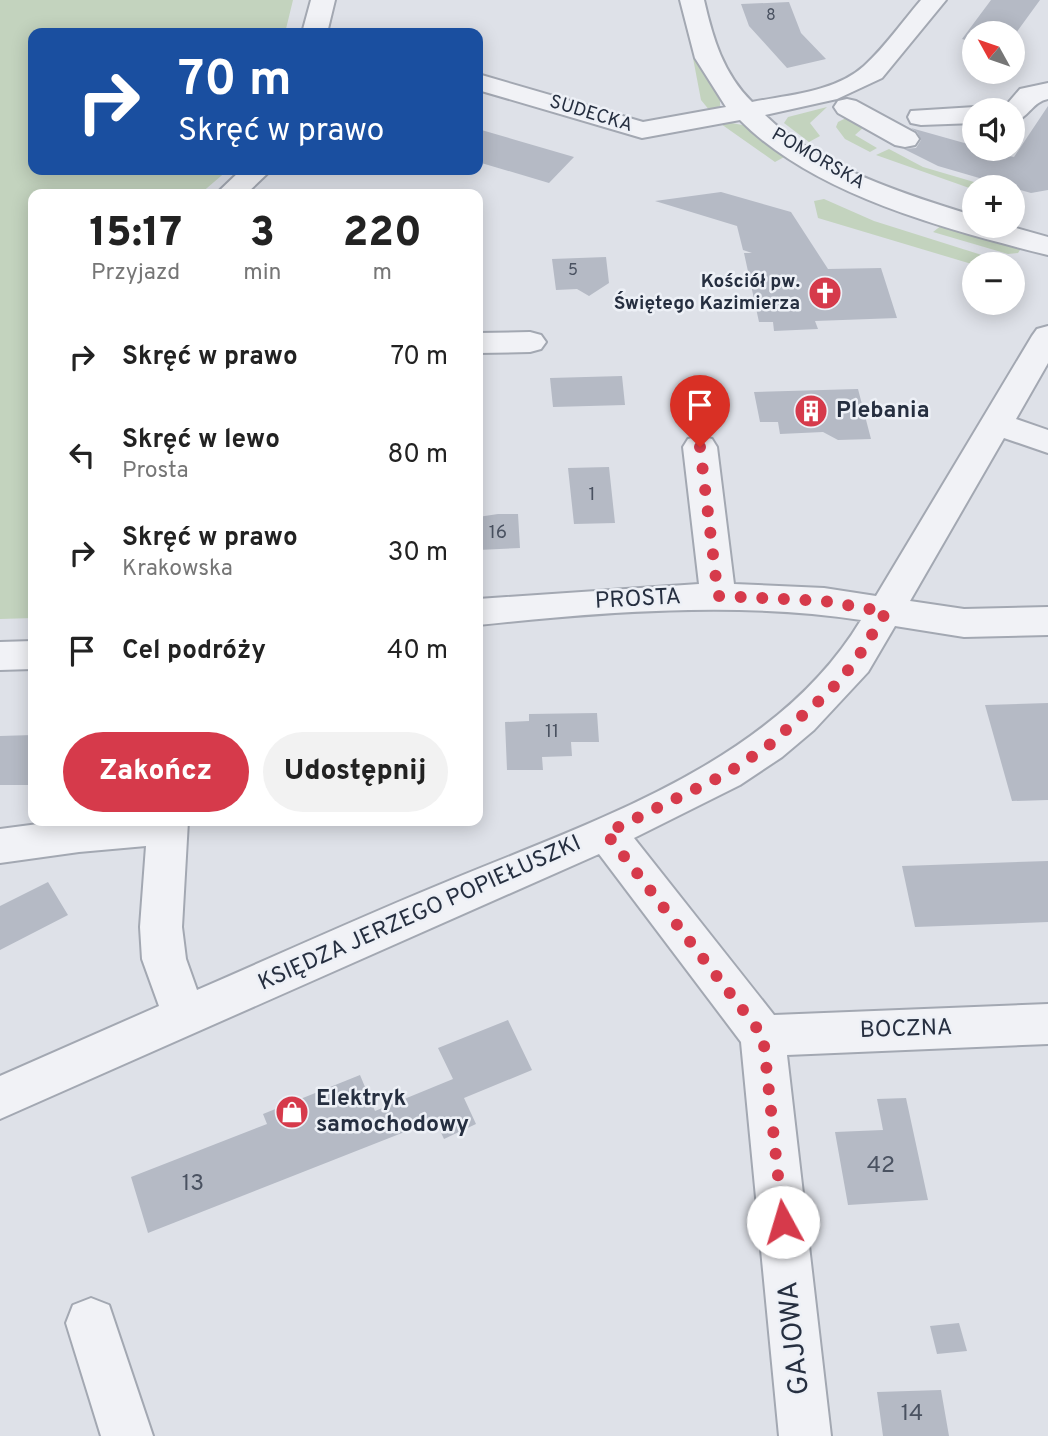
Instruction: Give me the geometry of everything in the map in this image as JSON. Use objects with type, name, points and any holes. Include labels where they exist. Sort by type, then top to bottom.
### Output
[{"type":"street","points":[[316,28],[323,0]]},
{"type":"street","name":"POMORSKA","points":[[692,0],[703,49],[712,69],[746,111],[784,142],[845,178],[907,204],[962,221]]},
{"type":"street","name":"SUDECKA","points":[[483,83],[642,130],[668,128],[827,93],[862,80],[873,72],[933,0]]},
{"type":"street","points":[[1025,100],[1029,95],[1048,91]]},
{"type":"street","points":[[847,107],[913,128],[962,118]]},
{"type":"street","points":[[236,189],[251,175]]},
{"type":"street","name":"POMORSKA","points":[[1021,238],[1048,246]]},
{"type":"street","name":"KSIĘDZA JERZEGO POPIEŁUSZKI","points":[[0,1098],[426,909],[606,833],[726,774],[768,746],[830,691],[846,672],[886,612],[1048,336]]},
{"type":"street","points":[[483,343],[530,342]]},
{"type":"street","points":[[995,423],[1048,442]]},
{"type":"street","points":[[700,447],[718,596]]},
{"type":"street","name":"PROSTA","points":[[483,611],[718,596],[824,601],[964,623],[1048,621]]},
{"type":"street","points":[[0,656],[28,655]]},
{"type":"street","points":[[0,846],[152,826]]},
{"type":"street","points":[[168,826],[161,927],[164,959],[185,1016]]},
{"type":"street","points":[[606,833],[763,1036]]},
{"type":"street","name":"BOCZNA","points":[[763,1036],[1048,1024]]},
{"type":"street","name":"GAJOWA","points":[[763,1036],[806,1436]]},
{"type":"street","points":[[91,1322],[127,1436]]},
{"type":"green space","points":[[0,0],[293,0],[286,28],[28,28],[28,175],[222,175],[206,189],[28,189],[28,618],[0,619]]},
{"type":"green space","points":[[693,58],[720,97],[720,106],[710,111],[701,100]]},
{"type":"green space","points":[[827,107],[810,123],[820,136],[809,142],[784,123],[788,117]]},
{"type":"green space","points":[[848,117],[865,126],[855,135],[877,148],[870,152],[845,139],[836,127],[838,122]]},
{"type":"green space","points":[[726,122],[748,126],[786,156],[775,162],[721,124]]},
{"type":"green space","points":[[889,149],[923,167],[962,178],[962,185],[876,155]]},
{"type":"green space","points":[[824,199],[874,221],[972,252],[962,252],[962,261],[818,218],[814,201]]},
{"type":"green space","points":[[942,225],[962,230],[962,238],[989,238],[1022,247],[1019,252],[1001,252],[933,232]]},
{"type":"building","points":[[991,0],[1040,0],[1025,21],[975,21]]},
{"type":"building","points":[[789,2],[801,33],[826,59],[787,68],[749,26],[741,4]]},
{"type":"building","points":[[1048,106],[1048,190],[1025,191],[1025,175],[969,175],[938,166],[904,149],[916,148],[921,140],[911,128],[962,142],[962,161],[1025,161],[1025,140]]},
{"type":"building","points":[[483,130],[574,157],[549,183],[483,163]]},
{"type":"building","points":[[721,192],[791,212],[828,269],[881,268],[897,318],[815,321],[818,329],[774,331],[773,322],[759,322],[744,253],[752,253],[743,250],[737,226],[655,201]]},
{"type":"building","points":[[606,257],[609,283],[589,296],[577,289],[556,290],[552,259]]},
{"type":"building","points":[[622,376],[625,405],[553,407],[550,378]]},
{"type":"building","name":"Plebania","points":[[858,389],[871,439],[838,440],[823,432],[780,434],[778,422],[760,422],[754,392]]},
{"type":"building","points":[[609,467],[615,523],[574,524],[568,468]]},
{"type":"building","points":[[518,514],[520,548],[483,550],[483,516]]},
{"type":"building","points":[[1048,703],[1048,800],[1012,801],[985,705]]},
{"type":"building","points":[[597,713],[599,742],[571,742],[572,756],[542,757],[543,770],[507,770],[505,722],[529,721],[529,714]]},
{"type":"building","points":[[28,735],[28,785],[0,785],[0,736]]},
{"type":"building","points":[[1048,861],[1048,922],[915,927],[902,866]]},
{"type":"building","points":[[48,882],[68,915],[0,950],[0,906]]},
{"type":"building","points":[[508,1020],[532,1070],[464,1098],[476,1124],[444,1139],[435,1120],[148,1233],[131,1177],[267,1124],[263,1114],[360,1075],[375,1111],[453,1079],[438,1048]]},
{"type":"building","points":[[906,1098],[928,1200],[848,1205],[835,1132],[883,1130],[877,1099]]},
{"type":"building","points":[[959,1323],[967,1351],[937,1354],[930,1326]]},
{"type":"building","points":[[941,1390],[949,1436],[883,1436],[877,1392]]},
{"type":"place","name":"Kościół pw. Świętego Kazimierza","points":[[825,293]]},
{"type":"place","name":"Plebania","points":[[811,411]]},
{"type":"place","name":"Elektryk samochodowy","points":[[292,1112]]},
{"type":"route","points":[[700,447],[718,596],[824,601],[886,612],[855,662],[830,691],[768,746],[726,774],[606,833],[763,1036],[783,1222]]}]
